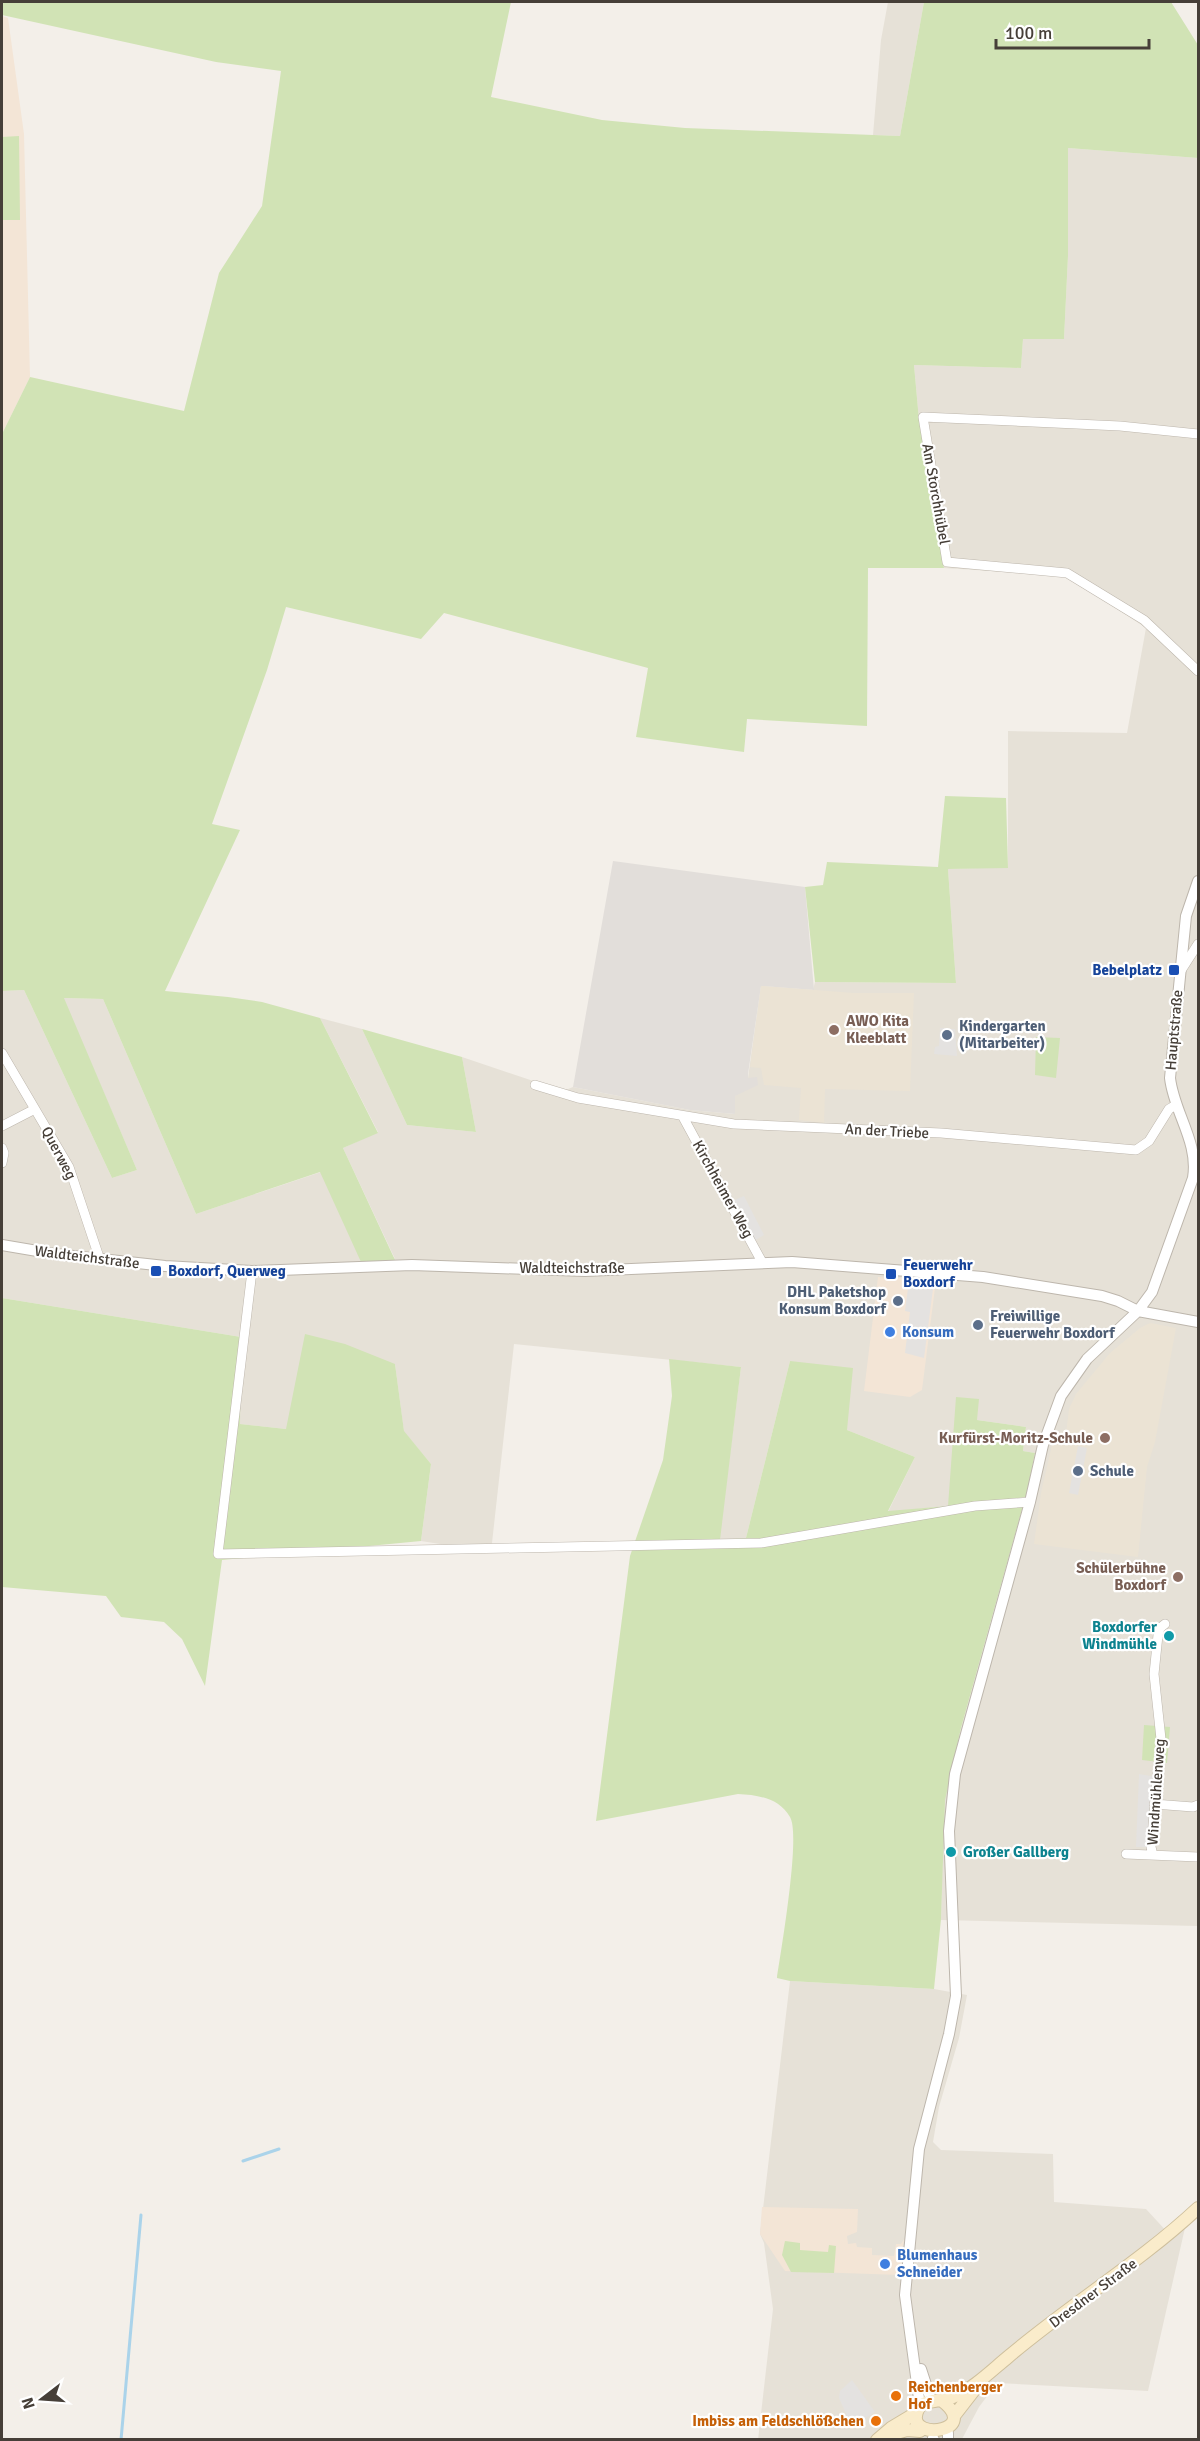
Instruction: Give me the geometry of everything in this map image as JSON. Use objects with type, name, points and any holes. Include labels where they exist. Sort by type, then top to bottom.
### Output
[{"type":"main road","name":"Dresdner Straße","points":[[877,2439],[927,2405],[959,2395],[987,2375],[1011,2354],[1149,2251],[1198,2208]]},
{"type":"main road","name":"Dresdner Straße","points":[[954,2416],[987,2375]]},
{"type":"main road","points":[[927,2405],[950,2406],[954,2416],[948,2436],[934,2439],[920,2431],[916,2423],[927,2405]]},
{"type":"main road","name":"Dresdner Straße","points":[[877,2439],[907,2430],[920,2431]]},
{"type":"street","name":"Am Storchhübel","points":[[1198,434],[1120,426],[923,417],[947,562],[1067,573],[1144,620],[1198,671]]},
{"type":"street","name":"Hauptstraße","points":[[1138,1311],[1152,1293],[1193,1178],[1195,1162],[1191,1144],[1176,1106],[1170,1078],[1186,916],[1195,898],[1198,881]]},
{"type":"street","points":[[1179,974],[1198,944]]},
{"type":"street","name":"Querweg","points":[[2,1053],[69,1167],[100,1260]]},
{"type":"street","name":"An der Triebe","points":[[535,1085],[578,1098],[734,1124],[941,1133],[1136,1150],[1149,1141],[1169,1109],[1176,1106]]},
{"type":"street","points":[[2,1126],[35,1109]]},
{"type":"street","name":"Kirchheimer Weg","points":[[686,1117],[762,1262]]},
{"type":"street","points":[[2,1148],[4,1153],[2,1163]]},
{"type":"street","name":"Waldteichstraße","points":[[2,1245],[100,1260],[203,1270],[252,1271],[412,1265],[585,1271],[792,1262],[983,1277],[1102,1296],[1138,1311],[1198,1322]]},
{"type":"street","points":[[252,1271],[218,1554],[752,1543],[975,1506],[1030,1502]]},
{"type":"street","points":[[927,2405],[906,2314],[907,2273],[919,2149],[949,2034],[956,1996],[949,1831],[955,1774],[1030,1502],[1043,1445],[1061,1396],[1087,1359],[1138,1311]]},
{"type":"street","name":"Windmühlenweg","points":[[1153,1855],[1151,1847],[1161,1739],[1154,1674],[1158,1635],[1160,1628],[1165,1624]]},
{"type":"street","points":[[1154,1804],[1193,1807],[1198,1805]]},
{"type":"street","name":"Windmühlenweg","points":[[1126,1854],[1198,1857]]},
{"type":"shaded area","points":[[888,2],[924,2],[900,136],[873,135],[881,40]]},
{"type":"shaded area","points":[[2,16],[8,18],[24,134],[30,377],[2,434]]},
{"type":"shaded area","points":[[1068,148],[1198,158],[1198,1926],[941,1920],[944,1800],[961,1728],[1026,1497],[1035,1453],[1023,1451],[1026,1427],[977,1420],[948,1506],[888,1512],[915,1457],[847,1430],[790,1361],[746,1538],[719,1540],[741,1367],[514,1344],[491,1552],[421,1541],[431,1464],[404,1432],[395,1364],[286,1429],[239,1424],[241,1337],[2,1298],[2,991],[24,990],[112,1178],[137,1170],[63,998],[103,999],[196,1214],[321,1172],[395,1259],[343,1148],[378,1132],[320,1018],[362,1029],[407,1125],[476,1132],[462,1057],[563,1091],[573,1087],[690,1110],[735,1114],[735,1096],[748,1078],[761,986],[813,990],[815,982],[956,983],[948,869],[1008,867],[1008,731],[1127,733],[1146,628],[1067,576],[944,568],[919,420],[914,365],[1021,368],[1023,339],[1064,339],[1068,256]]},
{"type":"shaded area","points":[[613,861],[805,887],[814,990],[761,986],[748,1074],[748,1078],[757,1077],[758,1085],[735,1096],[735,1114],[690,1110],[573,1087]]},
{"type":"shaded area","name":"AWO Kita Kleeblatt","points":[[761,986],[854,993],[914,993],[910,1091],[825,1089],[824,1123],[799,1120],[801,1088],[764,1085],[761,1068],[750,1067]]},
{"type":"shaded area","points":[[940,1028],[955,1029],[957,1056],[934,1054],[935,1047],[939,1046]]},
{"type":"shaded area","points":[[744,1196],[764,1235],[752,1242],[730,1202]]},
{"type":"shaded area","points":[[878,1277],[936,1280],[922,1390],[910,1397],[864,1391]]},
{"type":"shaded area","points":[[909,1281],[934,1281],[924,1358],[905,1353],[910,1312],[905,1311]]},
{"type":"shaded area","name":"Kurfürst-Moritz-Schule","points":[[1150,1323],[1176,1328],[1155,1442],[1147,1467],[1138,1557],[1034,1544],[1041,1493],[1055,1432],[1066,1433],[1069,1409],[1076,1394],[1110,1353],[1140,1328]]},
{"type":"shaded area","name":"Schule","points":[[1078,1446],[1087,1448],[1078,1495],[1069,1493]]},
{"type":"shaded area","points":[[1139,1774],[1157,1777],[1151,1847],[1136,1847]]},
{"type":"shaded area","points":[[790,1981],[934,1989],[967,1995],[959,2038],[939,2107],[933,2142],[941,2150],[1053,2154],[1054,2202],[1146,2209],[1169,2234],[1187,2219],[1148,2391],[997,2383],[979,2407],[962,2439],[758,2440],[773,2309],[764,2243],[760,2234]]},
{"type":"shaded area","points":[[762,2207],[858,2209],[857,2232],[847,2236],[848,2244],[856,2243],[857,2247],[872,2248],[872,2255],[894,2256],[896,2244],[901,2244],[904,2239],[900,2275],[785,2271],[760,2234]]},
{"type":"shaded area","points":[[852,2380],[875,2412],[859,2422],[848,2418],[839,2398],[840,2391]]},
{"type":"green space","points":[[2,2],[511,2],[491,97],[602,120],[685,128],[900,136],[924,2],[1171,2],[1198,45],[1198,158],[1068,148],[1068,256],[1064,339],[1023,339],[1021,368],[914,365],[919,420],[944,568],[868,568],[867,726],[747,719],[744,752],[636,737],[648,668],[444,613],[421,639],[286,607],[267,670],[212,824],[240,830],[165,991],[262,1002],[320,1018],[378,1133],[343,1148],[395,1260],[361,1262],[320,1172],[196,1214],[103,999],[64,998],[137,1170],[112,1178],[24,990],[2,991],[2,434],[30,377],[184,411],[219,273],[262,206],[281,71],[216,62],[2,15]]},
{"type":"green space","points":[[19,136],[20,220],[2,220],[2,137]]},
{"type":"green space","points":[[945,796],[1006,798],[1008,868],[948,869],[956,983],[815,982],[805,887],[823,885],[827,862],[938,867]]},
{"type":"green space","points":[[362,1029],[462,1057],[476,1132],[407,1125]]},
{"type":"green space","points":[[1036,1037],[1060,1038],[1056,1078],[1035,1075]]},
{"type":"green space","points":[[2,1298],[241,1337],[240,1424],[286,1429],[305,1334],[345,1344],[395,1364],[404,1431],[431,1464],[421,1541],[222,1560],[205,1686],[182,1639],[164,1622],[121,1617],[106,1596],[2,1587]]},
{"type":"green space","points":[[669,1359],[741,1367],[720,1540],[746,1538],[790,1361],[853,1368],[847,1430],[915,1457],[888,1511],[948,1506],[956,1397],[979,1399],[977,1420],[1026,1427],[1023,1451],[1035,1453],[1026,1497],[956,1505],[1023,1506],[961,1728],[945,1800],[941,1919],[934,1989],[790,1981],[777,1978],[792,1869],[793,1828],[790,1817],[774,1802],[753,1795],[738,1794],[596,1821],[630,1556],[663,1460],[672,1396]]},
{"type":"green space","points":[[1144,1725],[1170,1727],[1167,1763],[1142,1760]]},
{"type":"green space","points":[[785,2241],[800,2243],[800,2250],[828,2252],[829,2245],[836,2246],[834,2273],[791,2272],[782,2255]]},
{"type":"waterway","points":[[243,2161],[279,2149]]},
{"type":"waterway","points":[[121,2440],[141,2215]]},
{"type":"place","name":"Bebelplatz","points":[[1174,970]]},
{"type":"place","name":"AWO Kita Kleeblatt","points":[[834,1030]]},
{"type":"place","name":"Kindergarten (Mitarbeiter)","points":[[947,1035]]},
{"type":"place","name":"Boxdorf, Querweg","points":[[156,1271]]},
{"type":"place","name":"Feuerwehr Boxdorf","points":[[891,1274]]},
{"type":"place","name":"DHL Paketshop Konsum Boxdorf","points":[[898,1301]]},
{"type":"place","name":"Freiwillige Feuerwehr Boxdorf","points":[[978,1325]]},
{"type":"place","name":"Konsum","points":[[890,1332]]},
{"type":"place","name":"Kurfürst-Moritz-Schule","points":[[1105,1438]]},
{"type":"place","name":"Schule","points":[[1078,1471]]},
{"type":"place","name":"Schülerbühne Boxdorf","points":[[1178,1577]]},
{"type":"place","name":"Boxdorfer Windmühle","points":[[1169,1636]]},
{"type":"place","name":"Großer Gallberg","points":[[951,1852]]},
{"type":"place","name":"Blumenhaus Schneider","points":[[885,2264]]},
{"type":"place","name":"Reichenberger Hof","points":[[896,2396]]},
{"type":"place","name":"Imbiss am Feldschlößchen","points":[[876,2421]]}]
